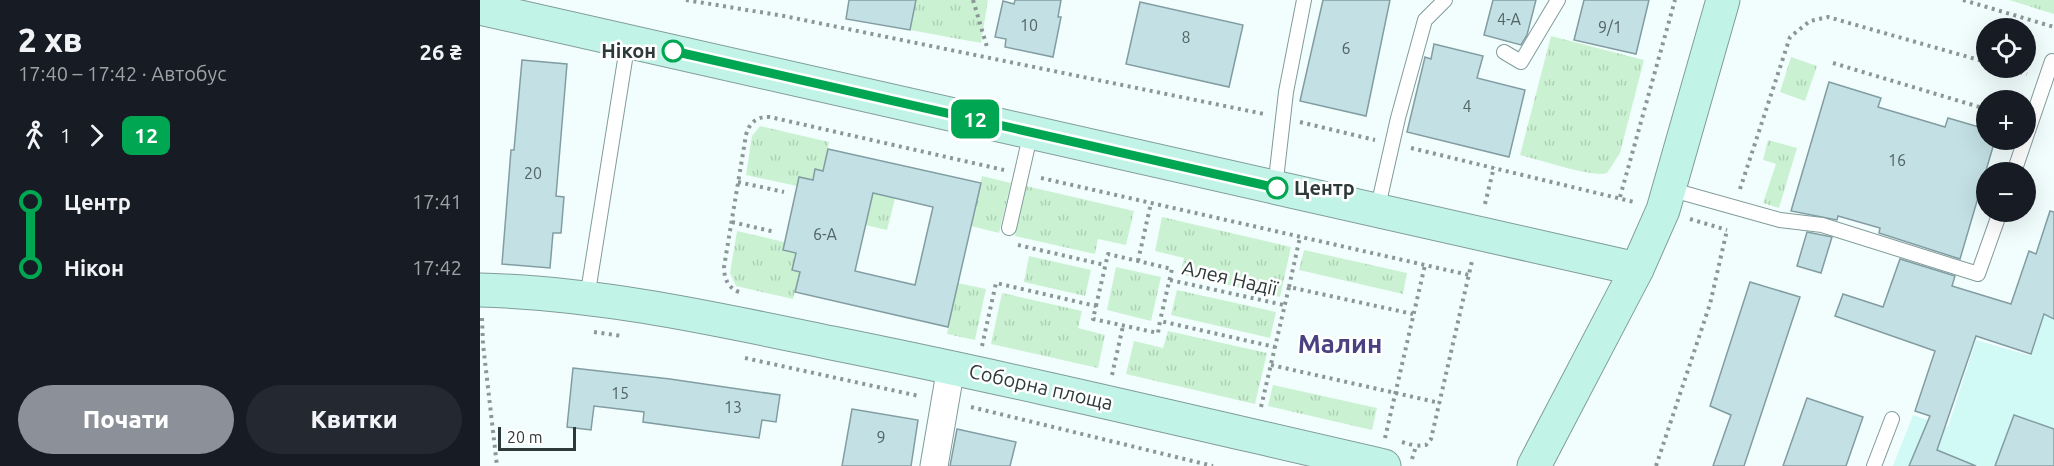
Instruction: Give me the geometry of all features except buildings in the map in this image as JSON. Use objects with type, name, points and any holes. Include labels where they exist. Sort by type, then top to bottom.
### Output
[{"type":"street","points":[[1534,466],[1637,269],[1666,199],[1724,0]]},
{"type":"street","points":[[480,8],[1637,269]]},
{"type":"street","name":"Соборна площа","points":[[487,304],[510,291],[587,298],[696,315],[1384,452]]},
{"type":"street","points":[[934,466],[951,367]]},
{"type":"lane","points":[[1275,188],[1286,92],[1304,0]]},
{"type":"lane","points":[[1377,211],[1392,144],[1425,21],[1444,0]]},
{"type":"lane","points":[[1504,52],[1521,62],[1558,0]]},
{"type":"lane","points":[[587,298],[628,40]]},
{"type":"lane","points":[[2017,162],[2052,61]]},
{"type":"lane","points":[[1009,228],[1031,132]]},
{"type":"lane","points":[[1666,199],[1734,207],[1780,220],[1822,225],[1978,274],[1996,222]]},
{"type":"lane","points":[[1874,466],[1892,418]]},
{"type":"path","points":[[686,0],[784,16],[1283,118],[1620,197],[1675,0]]},
{"type":"path","points":[[973,0],[987,47]]},
{"type":"path","points":[[1963,0],[2054,27]]},
{"type":"path","points":[[1656,466],[1710,304],[1727,230],[1790,37],[1810,21],[1828,17],[1976,59]]},
{"type":"path","points":[[1833,63],[1976,106]]},
{"type":"path","points":[[749,294],[732,289],[724,273],[747,129],[755,120],[765,117],[1469,275]]},
{"type":"path","points":[[1410,466],[1416,446],[1426,445],[1431,439],[1494,167]]},
{"type":"path","points":[[738,182],[784,192]]},
{"type":"path","points":[[1666,199],[1727,230]]},
{"type":"path","points":[[1138,261],[1151,203]]},
{"type":"path","points":[[732,222],[775,232]]},
{"type":"path","points":[[1261,410],[1300,237]]},
{"type":"path","points":[[1017,245],[1105,265]]},
{"type":"path","points":[[1108,254],[1138,261],[1172,269],[1158,333],[1093,319],[1108,254]]},
{"type":"path","points":[[1384,452],[1395,393],[1425,265]]},
{"type":"path","name":"Алея Надії","points":[[1170,280],[1284,305]]},
{"type":"path","points":[[982,347],[996,283],[1096,306]]},
{"type":"path","points":[[1289,286],[1413,314]]},
{"type":"path","points":[[487,304],[482,316],[483,345],[497,466]]},
{"type":"path","points":[[1160,321],[1275,347]]},
{"type":"path","points":[[1112,376],[1123,326]]},
{"type":"path","points":[[587,331],[622,336]]},
{"type":"path","points":[[739,356],[945,401],[1213,466]]},
{"type":"path","points":[[1271,365],[1440,403]]},
{"type":"shaded area","points":[[2054,287],[2054,466],[1893,466],[1913,415],[1948,427],[1976,340],[2031,356]]},
{"type":"green space","points":[[916,0],[988,0],[981,43],[910,30]]},
{"type":"green space","points":[[2009,0],[2054,0],[2054,14]]},
{"type":"green space","points":[[1551,36],[1644,60],[1620,153],[1607,173],[1578,171],[1520,155]]},
{"type":"green space","points":[[1791,57],[1817,66],[1805,101],[1780,92]]},
{"type":"green space","points":[[760,126],[829,142],[823,171],[815,169],[813,180],[797,186],[746,175],[752,136]]},
{"type":"green space","points":[[1768,140],[1797,148],[1779,208],[1763,203],[1776,164],[1763,160]]},
{"type":"green space","points":[[982,176],[1011,183],[999,233],[971,226]]},
{"type":"green space","points":[[1026,186],[1134,211],[1126,245],[1098,239],[1095,254],[1015,236]]},
{"type":"green space","points":[[873,193],[895,199],[887,230],[865,225]]},
{"type":"green space","points":[[1162,217],[1291,247],[1280,297],[1180,274],[1184,258],[1155,251]]},
{"type":"green space","points":[[737,231],[784,242],[783,250],[796,253],[800,272],[793,299],[736,286],[730,273]]},
{"type":"green space","points":[[1304,250],[1407,273],[1403,294],[1299,270]]},
{"type":"green space","points":[[1029,256],[1091,270],[1085,296],[1024,282]]},
{"type":"green space","points":[[1116,267],[1161,277],[1151,321],[1107,310]]},
{"type":"green space","points":[[958,283],[986,289],[975,340],[947,334]]},
{"type":"green space","points":[[1177,290],[1276,312],[1270,338],[1171,315]]},
{"type":"green space","points":[[1002,293],[1082,311],[1078,328],[1105,335],[1098,368],[991,344]]},
{"type":"green space","points":[[1168,331],[1267,353],[1255,404],[1126,374],[1134,341],[1163,348]]},
{"type":"green space","points":[[1273,385],[1377,408],[1372,430],[1268,406]]},
{"type":"bus line","name":"12","points":[[673,51],[1277,188]]},
{"type":"place","name":"Нікон","points":[[673,51]]},
{"type":"place","name":"Центр","points":[[1277,188]]},
{"type":"district","name":"Малин","points":[[1340,344]]}]
